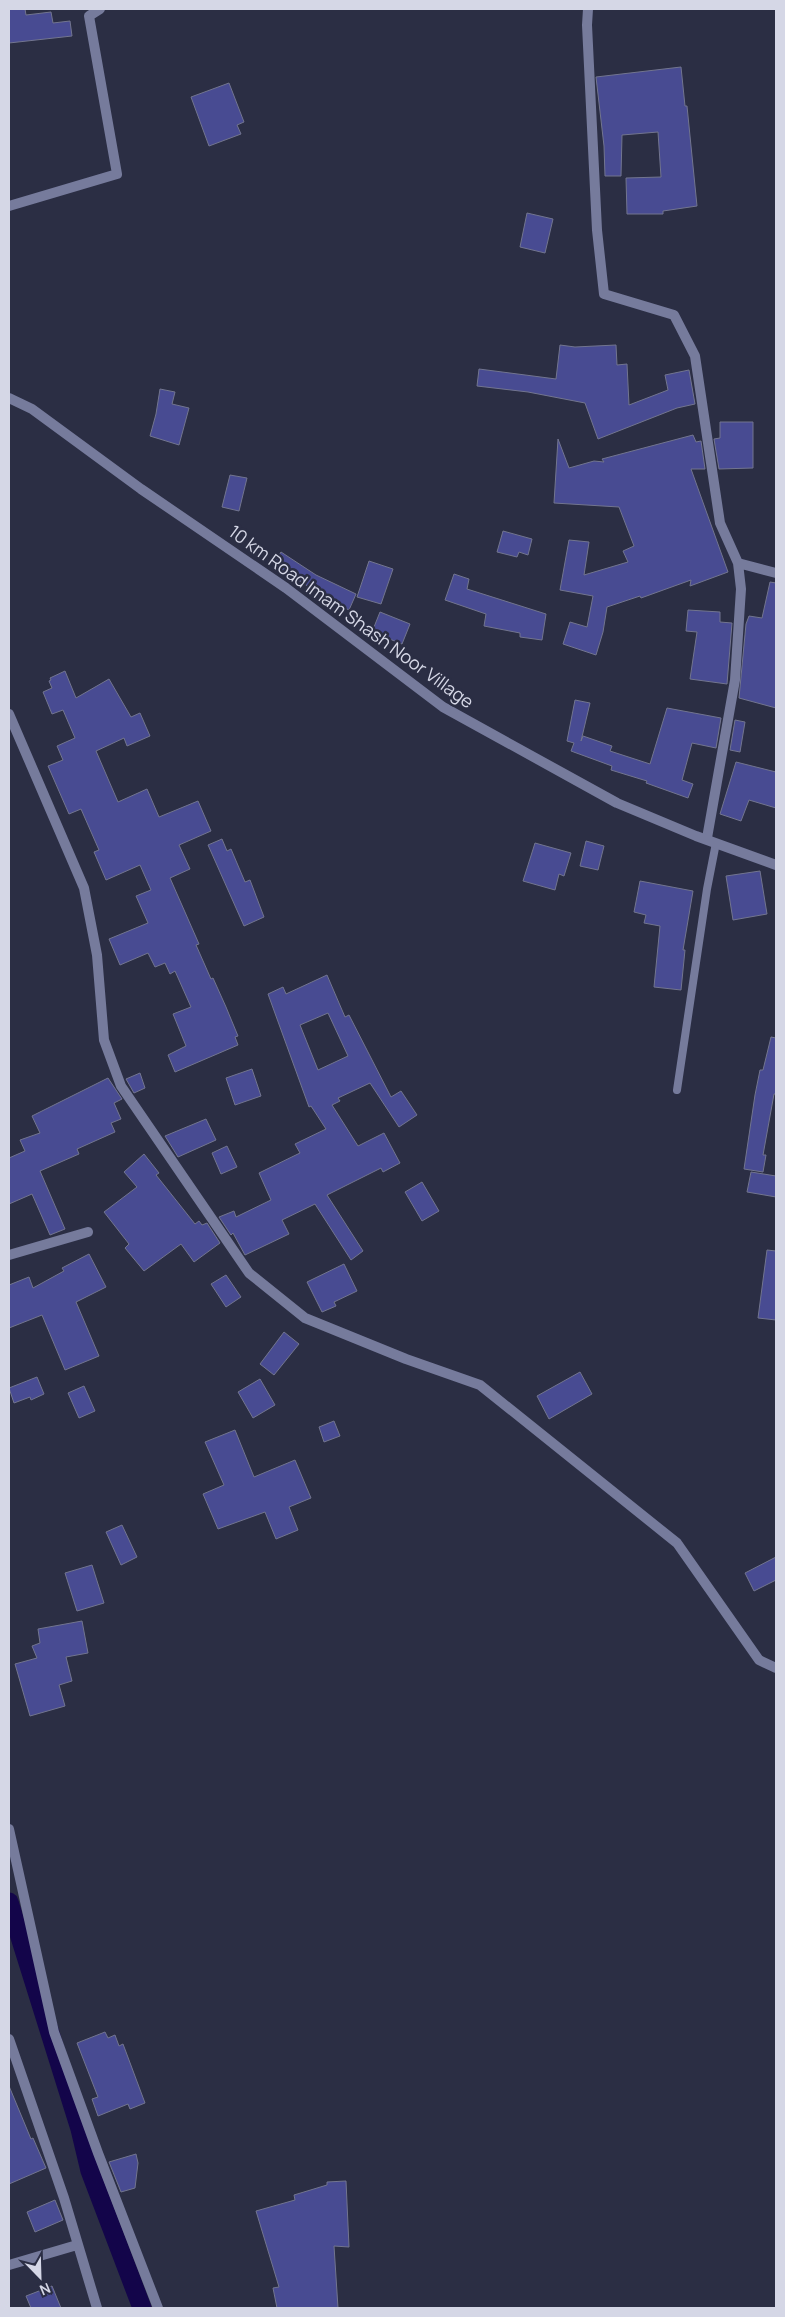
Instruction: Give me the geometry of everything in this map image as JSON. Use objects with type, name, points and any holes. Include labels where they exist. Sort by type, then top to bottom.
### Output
[{"type":"street","points":[[9,206],[117,174],[87,12],[100,9]]},
{"type":"street","points":[[588,9],[586,25],[597,220],[604,294],[674,315],[696,356],[720,524],[738,563],[741,589],[735,680],[711,841]]},
{"type":"street","name":"10 km Road Imam Shash Noor Village","points":[[9,398],[32,409],[142,489],[286,588],[443,707],[617,802],[696,836],[776,865]]},
{"type":"street","points":[[738,563],[776,573]]},
{"type":"street","points":[[9,714],[84,888],[97,955],[104,1040],[121,1086],[249,1273],[304,1318],[406,1359],[480,1385],[677,1543],[759,1660],[776,1668]]},
{"type":"street","points":[[9,1255],[88,1232]]},
{"type":"street","points":[[9,1829],[54,2032],[158,2308]]},
{"type":"street","points":[[9,2039],[64,2198],[97,2308]]},
{"type":"street","points":[[9,2264],[77,2245]]},
{"type":"lane","points":[[677,1090],[707,889],[711,841]]},
{"type":"building","points":[[9,9],[25,9],[26,15],[51,12],[53,23],[70,21],[72,36],[9,43]]},
{"type":"building","points":[[681,67],[685,106],[687,106],[697,206],[663,211],[663,214],[627,214],[626,178],[661,177],[658,132],[622,135],[621,176],[605,176],[604,146],[596,77]]},
{"type":"building","points":[[229,83],[244,122],[237,125],[241,134],[209,146],[191,97]]},
{"type":"building","points":[[527,213],[553,219],[545,253],[520,247]]},
{"type":"building","points":[[560,345],[575,347],[616,345],[617,365],[627,364],[629,405],[668,390],[665,375],[689,370],[695,404],[677,408],[598,439],[585,403],[528,392],[477,386],[479,369],[556,379]]},
{"type":"building","points":[[160,389],[175,392],[172,404],[189,408],[179,445],[150,436]]},
{"type":"building","points":[[720,422],[753,422],[753,468],[719,469],[714,439],[720,438]]},
{"type":"building","points":[[693,435],[696,442],[701,441],[705,469],[691,469],[728,572],[690,586],[691,580],[641,598],[640,596],[607,607],[603,632],[596,655],[563,644],[570,622],[587,627],[593,596],[560,590],[569,540],[589,542],[584,575],[628,562],[623,551],[634,546],[619,507],[554,503],[558,439],[569,468],[594,461],[604,462],[602,459]]},
{"type":"building","points":[[230,475],[247,478],[239,511],[222,507]]},
{"type":"building","points":[[503,531],[532,539],[528,555],[519,552],[517,557],[497,552]]},
{"type":"building","points":[[281,552],[316,575],[356,594],[349,610],[316,594],[317,592],[273,564]]},
{"type":"building","points":[[369,561],[393,569],[381,604],[357,597]]},
{"type":"building","points":[[454,574],[469,579],[467,589],[546,614],[542,640],[520,637],[520,633],[484,626],[486,614],[445,600]]},
{"type":"building","points":[[770,582],[776,583],[776,708],[739,698],[746,624],[749,616],[762,618]]},
{"type":"building","points":[[688,610],[720,612],[720,622],[732,623],[727,684],[690,679],[697,632],[686,631]]},
{"type":"building","points":[[380,612],[410,624],[402,644],[372,632]]},
{"type":"building","points":[[65,671],[76,698],[109,679],[131,717],[140,713],[150,736],[127,746],[124,738],[96,751],[118,802],[147,789],[159,817],[198,801],[211,831],[179,845],[190,869],[170,878],[199,944],[196,945],[211,979],[213,978],[238,1036],[235,1037],[238,1045],[175,1072],[168,1055],[186,1046],[173,1014],[191,1007],[175,971],[170,974],[165,963],[155,967],[148,953],[120,965],[109,939],[148,923],[136,896],[151,890],[140,865],[106,880],[94,852],[99,850],[81,809],[69,814],[48,766],[63,760],[57,746],[75,738],[63,710],[52,714],[43,692],[52,688],[49,681],[51,680],[50,678]]},
{"type":"building","points":[[575,700],[590,703],[581,741],[583,736],[612,746],[610,751],[650,764],[667,708],[721,718],[716,748],[692,743],[682,780],[693,784],[688,798],[646,783],[647,781],[611,770],[612,766],[571,751],[574,743],[567,741]]},
{"type":"building","points":[[735,720],[745,722],[740,752],[730,750]]},
{"type":"building","points":[[736,762],[776,772],[776,808],[749,800],[741,821],[720,814]]},
{"type":"building","points":[[222,839],[227,851],[231,849],[245,882],[250,880],[264,917],[244,926],[208,845]]},
{"type":"building","points":[[586,841],[604,846],[598,870],[580,866]]},
{"type":"building","points":[[535,843],[571,853],[564,876],[559,874],[555,890],[523,881]]},
{"type":"building","points":[[760,871],[767,914],[733,920],[726,876]]},
{"type":"building","points":[[640,881],[693,891],[683,950],[685,950],[681,990],[654,987],[660,926],[644,923],[646,915],[634,912]]},
{"type":"building","points":[[327,975],[345,1017],[349,1015],[391,1097],[401,1091],[417,1115],[399,1127],[370,1083],[338,1098],[340,1101],[332,1105],[358,1146],[384,1133],[400,1163],[383,1172],[381,1168],[327,1195],[363,1251],[351,1260],[315,1204],[282,1220],[289,1234],[245,1255],[233,1233],[231,1235],[219,1217],[234,1211],[236,1217],[271,1200],[259,1173],[300,1153],[295,1144],[326,1129],[311,1106],[309,1107],[268,994],[283,987],[286,994]],"holes":[[[328,1013],[348,1056],[318,1070],[300,1025]]]},
{"type":"building","points":[[771,1037],[776,1038],[776,1094],[774,1094],[763,1155],[766,1155],[763,1172],[744,1169],[760,1070],[763,1070]]},
{"type":"building","points":[[252,1069],[261,1096],[235,1105],[226,1078]]},
{"type":"building","points":[[140,1073],[145,1088],[134,1093],[126,1079]]},
{"type":"building","points":[[108,1078],[122,1099],[114,1103],[121,1119],[111,1123],[115,1132],[77,1149],[79,1154],[40,1171],[65,1229],[50,1235],[32,1194],[9,1204],[9,1158],[25,1151],[20,1140],[40,1133],[32,1116]]},
{"type":"building","points":[[206,1119],[216,1140],[178,1157],[165,1136]]},
{"type":"building","points":[[227,1146],[237,1167],[221,1174],[212,1153]]},
{"type":"building","points":[[144,1154],[159,1173],[156,1175],[195,1224],[199,1221],[202,1225],[207,1223],[220,1243],[194,1262],[181,1244],[144,1271],[125,1248],[129,1244],[104,1212],[137,1187],[124,1172]]},
{"type":"building","points":[[751,1172],[776,1176],[776,1197],[747,1192]]},
{"type":"building","points":[[422,1182],[439,1211],[422,1221],[405,1192]]},
{"type":"building","points":[[767,1250],[776,1251],[776,1320],[758,1318]]},
{"type":"building","points":[[89,1254],[106,1287],[76,1302],[99,1356],[65,1370],[42,1315],[9,1328],[9,1285],[29,1277],[33,1288],[64,1271],[62,1268]]},
{"type":"building","points":[[344,1264],[357,1291],[334,1302],[336,1306],[322,1312],[307,1282]]},
{"type":"building","points":[[226,1275],[241,1297],[226,1307],[211,1284]]},
{"type":"building","points":[[284,1332],[299,1344],[274,1375],[260,1364]]},
{"type":"building","points":[[580,1372],[592,1394],[549,1419],[537,1396]]},
{"type":"building","points":[[37,1377],[44,1394],[31,1400],[30,1397],[14,1403],[9,1388]]},
{"type":"building","points":[[260,1379],[275,1405],[253,1418],[238,1392]]},
{"type":"building","points":[[84,1386],[95,1411],[79,1418],[68,1393]]},
{"type":"building","points":[[334,1421],[340,1436],[324,1442],[319,1427]]},
{"type":"building","points":[[235,1430],[254,1477],[295,1460],[311,1498],[289,1507],[298,1530],[276,1539],[265,1512],[218,1529],[203,1494],[224,1485],[205,1442]]},
{"type":"building","points":[[122,1525],[137,1557],[121,1565],[106,1532]]},
{"type":"building","points":[[776,1557],[776,1580],[754,1591],[745,1573]]},
{"type":"building","points":[[92,1565],[104,1603],[77,1611],[65,1573]]},
{"type":"building","points":[[82,1621],[88,1653],[66,1657],[72,1681],[59,1685],[65,1706],[30,1716],[15,1664],[37,1658],[32,1646],[40,1643],[38,1629]]},
{"type":"building","points":[[105,2032],[108,2038],[115,2035],[119,2046],[123,2044],[145,2103],[130,2109],[128,2104],[98,2116],[92,2099],[98,2097],[77,2043]]},
{"type":"building","points":[[9,2086],[31,2139],[33,2138],[46,2168],[9,2184]]},
{"type":"building","points":[[136,2154],[138,2163],[135,2188],[121,2192],[109,2162]]},
{"type":"building","points":[[346,2181],[349,2247],[334,2246],[338,2308],[277,2308],[273,2288],[279,2287],[256,2211],[295,2200],[294,2195],[327,2185],[327,2182]]},
{"type":"building","points":[[55,2200],[63,2220],[35,2232],[27,2212]]},
{"type":"building","points":[[52,2286],[61,2308],[31,2308],[26,2296]]},
{"type":"waterway","points":[[9,1902],[80,2129],[90,2171],[142,2308]]}]
